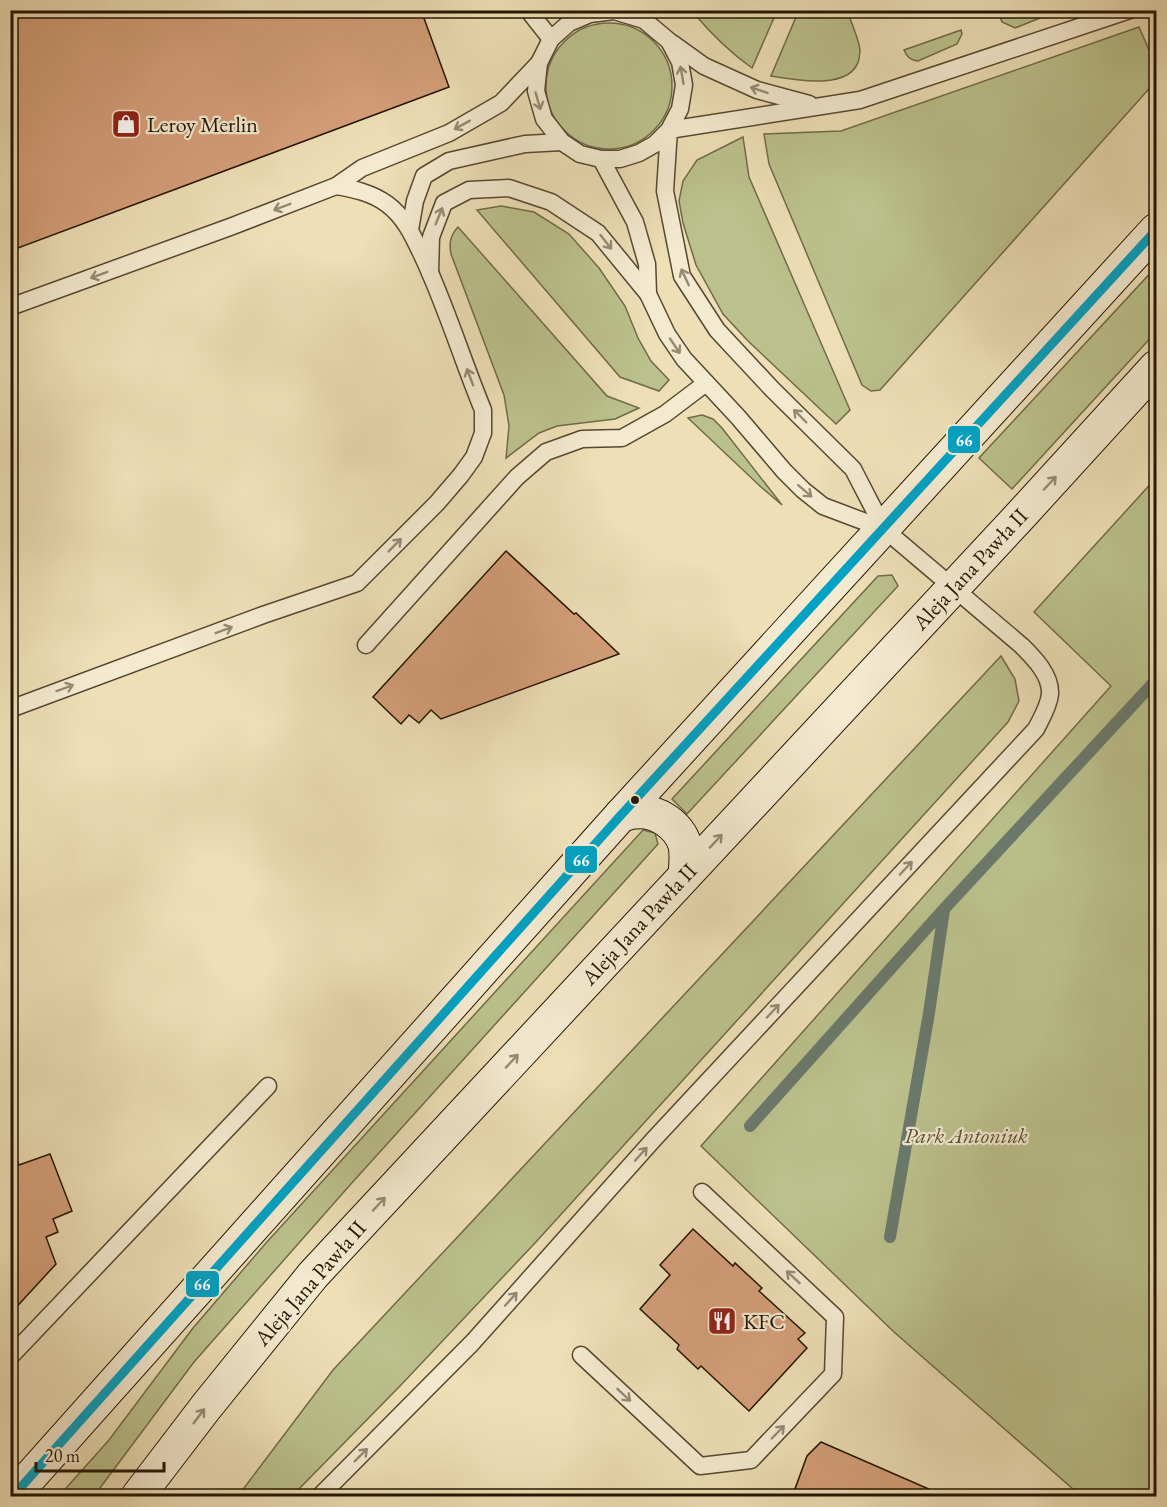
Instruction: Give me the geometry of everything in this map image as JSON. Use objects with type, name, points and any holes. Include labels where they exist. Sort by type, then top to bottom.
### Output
[{"type":"main road","points":[[13,1496],[621,815],[1156,230]]},
{"type":"main road","name":"Aleja Jana Pawła II","points":[[138,1497],[206,1407],[313,1275],[1156,367]]},
{"type":"main road","points":[[621,815],[636,812],[651,813],[666,819],[677,830],[684,844],[687,858],[685,874]]},
{"type":"lane","points":[[528,10],[551,39]]},
{"type":"lane","points":[[669,130],[860,100],[1130,10]]},
{"type":"lane","points":[[10,307],[336,186],[362,168],[448,133],[501,103],[539,63],[551,39],[568,23],[590,14],[613,11],[644,20],[704,66],[757,90],[816,106]]},
{"type":"lane","points":[[539,63],[536,91],[538,100],[544,119],[562,142],[580,154],[601,159],[620,159],[639,153],[655,144],[669,130],[680,109],[684,85],[680,62],[669,40]]},
{"type":"lane","points":[[669,130],[665,191],[682,276],[717,330],[772,389],[853,469],[884,529]]},
{"type":"lane","points":[[410,230],[415,201],[424,176],[449,161],[525,144],[562,142]]},
{"type":"lane","points":[[601,159],[635,222],[647,264],[648,294]]},
{"type":"lane","points":[[10,709],[263,615],[357,583],[437,503],[474,457],[483,433],[483,410],[430,273],[410,230],[387,204],[362,191],[336,186]]},
{"type":"lane","points":[[320,1497],[472,1343],[654,1139],[1036,729],[1045,712],[1050,693],[1039,663],[1022,646],[884,529],[823,506],[784,471],[684,359],[667,334],[648,294],[598,233],[551,202],[509,188],[469,190],[444,203],[430,237],[430,273]]},
{"type":"lane","points":[[366,645],[517,477],[546,452],[582,439],[622,438],[665,414],[706,383]]},
{"type":"lane","points":[[10,1357],[268,1086]]},
{"type":"lane","points":[[581,1355],[700,1466],[751,1460],[833,1374],[835,1317],[702,1192]]},
{"type":"lane","points":[[10,1493],[13,1496]]},
{"type":"green space","points":[[799,10],[847,11],[860,50],[854,69],[846,76],[807,81],[771,76]]},
{"type":"green space","points":[[692,11],[777,11],[752,68],[720,42]]},
{"type":"green space","points":[[1012,11],[1054,11],[1015,28],[1002,22],[999,15]]},
{"type":"green space","points":[[609,23],[633,27],[654,41],[668,62],[672,86],[668,110],[654,131],[633,145],[609,149],[585,145],[564,131],[550,110],[546,86],[550,62],[564,41],[585,27]]},
{"type":"green space","points":[[1139,27],[1156,66],[1156,81],[880,390],[871,391],[862,385],[769,164],[764,134],[841,131]]},
{"type":"green space","points":[[961,30],[962,34],[957,44],[918,61],[906,55],[904,50]]},
{"type":"green space","points":[[743,137],[749,177],[850,410],[836,424],[748,341],[723,314],[696,265],[679,201],[683,181],[697,160]]},
{"type":"green space","points":[[501,206],[534,212],[569,234],[599,268],[625,306],[638,338],[651,361],[669,380],[659,391],[620,377],[477,210]]},
{"type":"green space","points":[[458,227],[607,396],[639,408],[615,419],[557,426],[539,433],[506,458],[509,426],[504,395],[451,254],[451,240]]},
{"type":"green space","points":[[1156,267],[1156,332],[1012,489],[979,458]]},
{"type":"green space","points":[[702,415],[713,419],[722,428],[782,505],[688,418]]},
{"type":"green space","name":"Park Antoniuk","points":[[1156,478],[1156,1496],[1081,1496],[894,1332],[701,1146],[1111,686],[1034,612]]},
{"type":"green space","points":[[892,575],[898,586],[687,814],[672,799],[878,576]]},
{"type":"green space","points":[[1001,656],[1015,679],[1019,701],[1008,722],[535,1243],[292,1496],[238,1496],[333,1370]]},
{"type":"green space","points":[[643,830],[655,833],[658,844],[350,1185],[194,1362],[94,1496],[59,1496],[109,1440],[193,1328],[266,1243]]},
{"type":"building","name":"Leroy Merlin","points":[[10,10],[421,10],[449,87],[10,251]]},
{"type":"building","points":[[506,551],[619,654],[441,719],[431,710],[419,723],[409,715],[401,724],[373,697]]},
{"type":"building","points":[[10,1152],[14,1152],[19,1165],[50,1154],[72,1211],[53,1219],[58,1232],[46,1237],[56,1264],[10,1314]]},
{"type":"building","name":"KFC","points":[[693,1229],[733,1266],[735,1263],[762,1288],[759,1291],[805,1333],[798,1339],[807,1348],[749,1411],[701,1366],[698,1369],[677,1349],[679,1345],[640,1309],[670,1275],[660,1265]]},
{"type":"building","points":[[821,1442],[947,1497],[792,1497],[807,1456]]},
{"type":"waterway","points":[[750,1126],[944,909],[1156,680]]},
{"type":"waterway","points":[[890,1237],[929,1013],[944,910]]},
{"type":"transit line","name":"66","points":[[13,1496],[621,815],[1156,230]]},
{"type":"place","name":"Leroy Merlin","points":[[126,124]]},
{"type":"place","name":"KFC","points":[[722,1321]]}]
